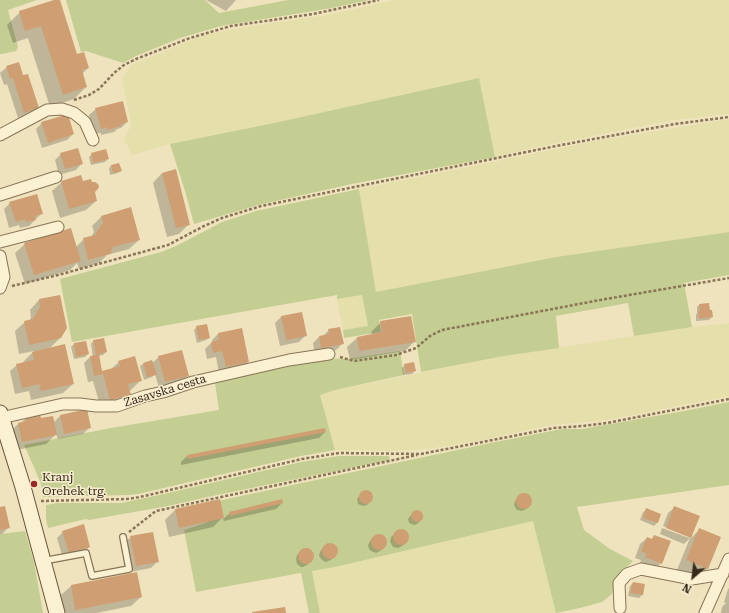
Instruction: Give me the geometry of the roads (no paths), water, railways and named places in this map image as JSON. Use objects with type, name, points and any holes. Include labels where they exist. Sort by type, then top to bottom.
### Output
[{"type":"street","points":[[0,135],[47,110],[62,109],[74,113],[85,122],[93,140]]},
{"type":"street","points":[[0,195],[56,177]]},
{"type":"street","points":[[0,242],[58,227]]},
{"type":"street","points":[[0,256],[4,277],[4,288]]},
{"type":"street","name":"Zasavska cesta","points":[[56,613],[23,487],[1,415],[63,404],[117,406],[193,382],[289,360],[329,354]]},
{"type":"street","points":[[705,613],[729,559]]},
{"type":"street","points":[[620,608],[620,583],[627,574],[641,569],[692,579],[723,574]]},
{"type":"lane","points":[[43,561],[86,553],[92,576],[129,569],[123,537]]},
{"type":"place","name":"Kranj Orehek trg.","points":[[34,484]]}]
